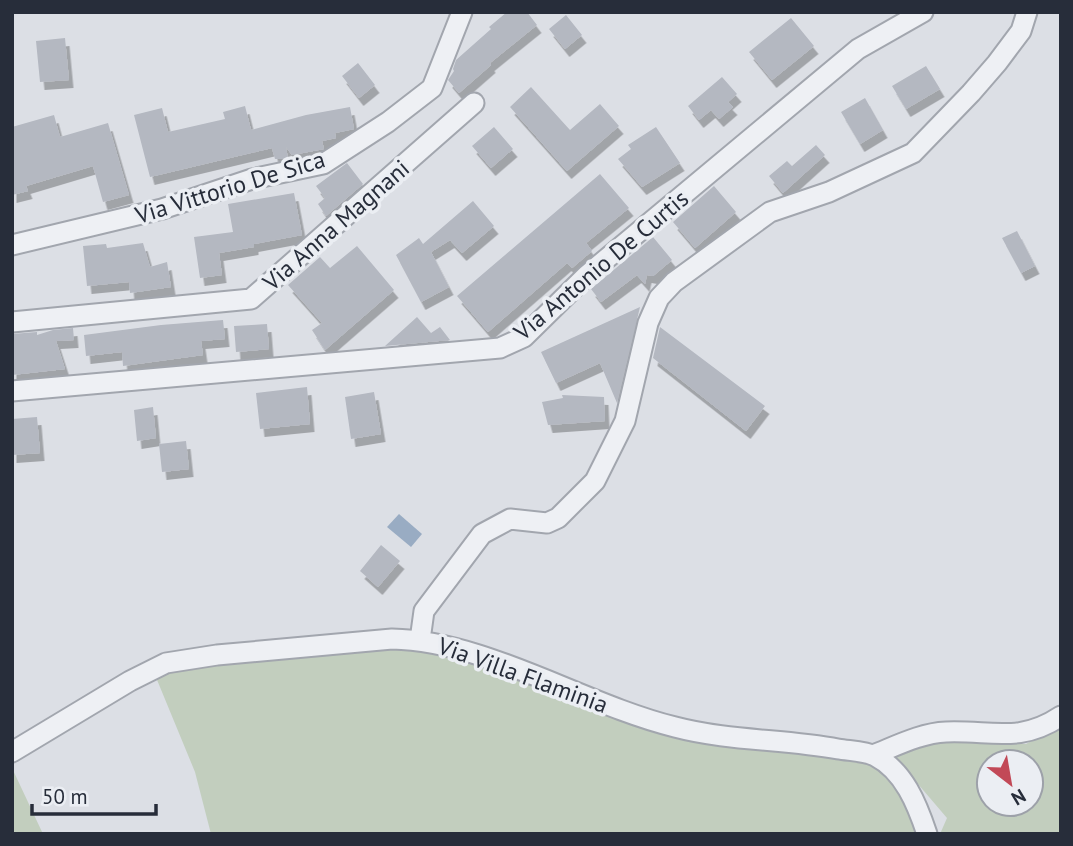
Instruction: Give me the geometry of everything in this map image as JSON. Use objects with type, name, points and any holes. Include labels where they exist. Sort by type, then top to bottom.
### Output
[{"type":"street","name":"Via Vittorio De Sica","points":[[12,245],[163,209],[252,178],[323,164],[388,122],[432,88],[462,12]]},
{"type":"street","name":"Via Antonio De Curtis","points":[[12,391],[500,348],[524,337],[587,275],[858,49],[923,12]]},
{"type":"street","points":[[420,640],[424,611],[482,534],[510,519],[547,523],[558,518],[595,481],[625,421],[648,323],[659,298],[674,282],[770,212],[829,192],[913,153],[997,62],[1021,31],[1027,12]]},
{"type":"street","name":"Via Anna Magnani","points":[[12,322],[251,299],[474,103]]},
{"type":"street","name":"Via Villa Flaminia","points":[[12,752],[130,681],[166,663],[217,655],[392,639],[436,642],[620,710],[674,727],[715,735],[802,742],[873,755]]},
{"type":"street","points":[[927,834],[911,794],[901,779],[873,755],[921,737],[945,732],[1007,735],[1025,733],[1039,729],[1061,716]]},
{"type":"green space","points":[[394,647],[426,651],[490,669],[616,718],[673,735],[752,748],[858,760],[894,780],[922,834],[211,834],[195,772],[155,675],[186,668]]},
{"type":"green space","points":[[1061,724],[1061,834],[940,834],[947,818],[894,753],[947,737],[1026,744]]},
{"type":"green space","points":[[12,768],[43,834],[12,834]]},
{"type":"water","points":[[399,514],[422,534],[411,547],[387,527]]},
{"type":"building","points":[[507,12],[527,12],[537,25],[490,63],[491,65],[459,93],[448,80],[454,71],[456,60]]},
{"type":"building","points":[[566,15],[582,35],[565,49],[549,29]]},
{"type":"building","points":[[791,18],[814,46],[772,80],[749,52]]},
{"type":"building","points":[[65,38],[69,80],[40,82],[36,41]]},
{"type":"building","points":[[358,63],[375,85],[359,98],[342,76]]},
{"type":"building","points":[[926,66],[940,89],[906,109],[892,86]]},
{"type":"building","points":[[722,77],[737,94],[728,102],[733,107],[719,119],[711,110],[699,120],[688,106]]},
{"type":"building","points":[[531,87],[570,130],[600,104],[619,126],[567,171],[510,107]]},
{"type":"building","points":[[865,98],[883,130],[860,144],[841,112]]},
{"type":"building","points":[[245,106],[251,130],[306,115],[350,107],[354,129],[335,133],[336,138],[322,141],[324,149],[292,155],[286,147],[288,159],[275,159],[272,148],[150,177],[134,115],[162,108],[168,132],[225,119],[223,112]]},
{"type":"building","points":[[54,115],[60,137],[108,123],[129,195],[103,202],[93,166],[26,186],[28,191],[12,195],[12,127]]},
{"type":"building","points":[[494,127],[513,149],[491,168],[472,146]]},
{"type":"building","points":[[656,127],[680,163],[642,187],[618,159],[631,149],[628,145]]},
{"type":"building","points":[[816,145],[825,155],[783,193],[769,176],[787,161],[792,166]]},
{"type":"building","points":[[347,163],[363,184],[326,216],[318,204],[325,198],[316,186]]},
{"type":"building","points":[[600,174],[629,208],[586,243],[592,251],[572,268],[567,263],[488,332],[457,296]]},
{"type":"building","points":[[714,186],[736,212],[695,248],[673,222]]},
{"type":"building","points":[[294,193],[302,235],[219,253],[222,275],[200,278],[194,237],[233,232],[228,204]]},
{"type":"building","points":[[473,201],[494,226],[462,253],[450,240],[431,252],[449,287],[421,302],[396,255],[419,238],[423,244]]},
{"type":"building","points":[[1017,231],[1035,266],[1021,273],[1002,238]]},
{"type":"building","points":[[653,237],[672,260],[653,276],[647,275],[645,284],[637,275],[601,302],[591,289]]},
{"type":"building","points":[[143,243],[150,267],[167,262],[171,287],[130,293],[129,282],[87,286],[83,246],[106,244],[107,248]]},
{"type":"building","points":[[357,246],[394,290],[325,350],[312,330],[322,323],[288,285],[320,257],[330,268]]},
{"type":"building","points":[[640,307],[617,403],[600,363],[556,383],[541,352]]},
{"type":"building","points":[[417,317],[431,333],[440,327],[450,340],[385,346]]},
{"type":"building","points":[[223,320],[225,339],[201,341],[203,355],[123,366],[122,352],[86,356],[84,335]]},
{"type":"building","points":[[267,324],[269,349],[236,352],[234,326]]},
{"type":"building","points":[[660,327],[765,406],[746,431],[653,358]]},
{"type":"building","points":[[73,328],[74,340],[56,341],[65,369],[12,375],[12,334],[37,332],[37,335]]},
{"type":"building","points":[[307,387],[310,424],[260,429],[256,393]]},
{"type":"building","points":[[374,392],[381,434],[351,439],[345,397]]},
{"type":"building","points":[[562,395],[604,397],[605,421],[548,425],[542,402],[563,398]]},
{"type":"building","points":[[153,407],[156,438],[137,441],[134,410]]},
{"type":"building","points":[[37,417],[40,453],[12,455],[12,419]]},
{"type":"building","points":[[186,441],[189,469],[162,472],[159,444]]},
{"type":"building","points":[[381,545],[400,561],[378,587],[360,571]]}]
